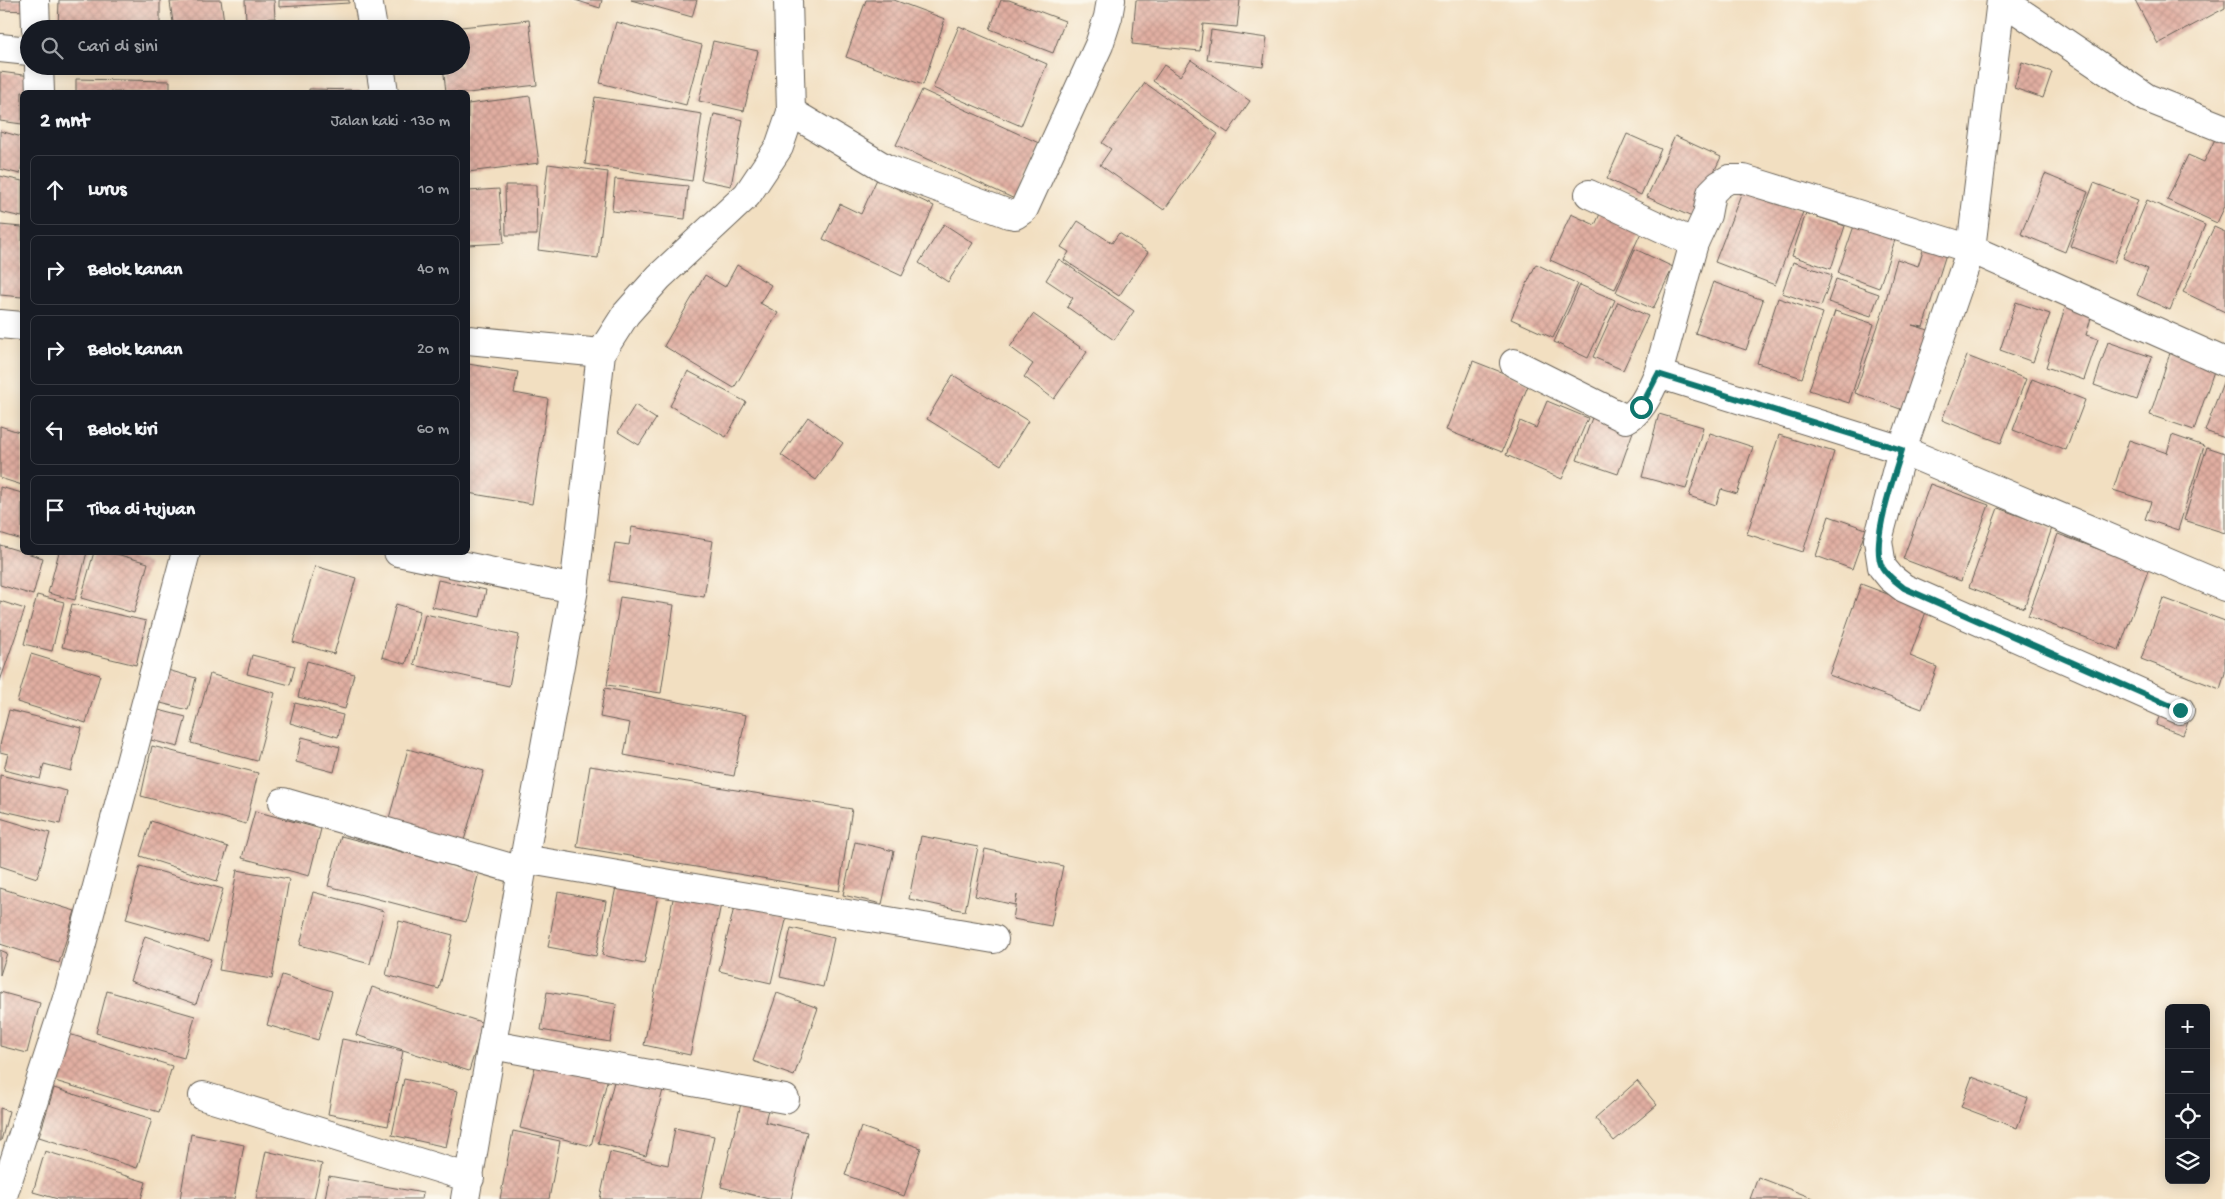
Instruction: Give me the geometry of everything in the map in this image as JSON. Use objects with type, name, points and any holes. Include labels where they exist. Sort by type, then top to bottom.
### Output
[{"type":"street","points":[[35,0],[36,20]]},
{"type":"street","points":[[368,0],[371,20]]},
{"type":"street","points":[[203,1096],[467,1188],[523,865],[574,589],[601,353],[626,314],[659,277],[747,195],[779,147],[791,112],[788,0]]},
{"type":"street","points":[[791,112],[885,168],[1015,215],[1024,209],[1100,45],[1111,0]]},
{"type":"street","points":[[2180,710],[1904,588],[1891,578],[1882,567],[1878,540],[1902,450],[1971,249],[2002,0],[2147,98],[2225,129]]},
{"type":"street","points":[[0,48],[20,50]]},
{"type":"street","points":[[39,75],[40,90]]},
{"type":"street","points":[[381,75],[384,90]]},
{"type":"street","points":[[1514,363],[1626,419],[1633,416],[1641,407],[1658,374],[1694,243],[1707,215],[1712,194],[1719,185],[1729,178],[1744,179],[1971,249],[2225,362]]},
{"type":"street","points":[[1589,194],[1694,243]]},
{"type":"street","points":[[0,324],[20,326]]},
{"type":"street","points":[[470,340],[601,353]]},
{"type":"street","points":[[1658,374],[1902,450],[2225,587]]},
{"type":"street","points":[[2,1199],[68,992],[185,555]]},
{"type":"street","points":[[412,555],[574,589]]},
{"type":"street","points":[[283,802],[523,865],[994,939]]},
{"type":"street","points":[[492,1045],[786,1099]]},
{"type":"building","points":[[0,0],[29,0],[29,11],[0,10]]},
{"type":"building","points":[[59,0],[160,0],[160,20],[58,20]]},
{"type":"building","points":[[221,0],[224,20],[173,20],[170,2]]},
{"type":"building","points":[[245,0],[274,0],[275,18],[246,20]]},
{"type":"building","points":[[279,0],[349,0],[349,3],[279,7]]},
{"type":"building","points":[[575,0],[602,0],[600,8]]},
{"type":"building","points":[[631,0],[697,0],[692,17]]},
{"type":"building","points":[[866,0],[894,0],[945,19],[923,85],[846,57]]},
{"type":"building","points":[[1001,0],[1009,0],[1065,21],[1053,53],[990,29]]},
{"type":"building","points":[[1136,0],[1240,0],[1237,27],[1203,24],[1200,51],[1132,44]]},
{"type":"building","points":[[2135,0],[2225,0],[2225,8],[2158,44]]},
{"type":"building","points":[[529,20],[537,85],[470,93],[470,90],[446,90],[444,75],[470,75],[470,26]]},
{"type":"building","points":[[616,22],[702,45],[686,105],[600,83]]},
{"type":"building","points":[[959,26],[1047,64],[1021,126],[933,88]]},
{"type":"building","points":[[1211,30],[1267,38],[1263,67],[1207,60]]},
{"type":"building","points":[[713,41],[758,51],[744,111],[699,101]]},
{"type":"building","points":[[1191,60],[1250,101],[1228,133],[1153,81],[1164,65],[1180,76]]},
{"type":"building","points":[[2022,62],[2052,72],[2043,98],[2014,88]]},
{"type":"building","points":[[0,72],[31,76],[29,90],[20,90],[20,124],[0,121]]},
{"type":"building","points":[[76,79],[170,81],[170,90],[76,90]]},
{"type":"building","points":[[1145,83],[1218,134],[1164,210],[1100,165],[1111,149],[1102,143]]},
{"type":"building","points":[[309,89],[360,90],[309,90]]},
{"type":"building","points":[[922,90],[1041,144],[1017,200],[896,145]]},
{"type":"building","points":[[530,96],[539,163],[470,172],[470,104]]},
{"type":"building","points":[[595,97],[702,114],[692,181],[585,164]]},
{"type":"building","points":[[714,114],[743,120],[731,186],[701,180]]},
{"type":"building","points":[[0,131],[20,136],[20,174],[0,169]]},
{"type":"building","points":[[1627,134],[1661,149],[1641,195],[1607,179]]},
{"type":"building","points":[[1675,136],[1721,157],[1692,217],[1647,197]]},
{"type":"building","points":[[2216,137],[2225,141],[2225,206],[2217,223],[2167,200],[2188,155],[2204,162]]},
{"type":"building","points":[[548,164],[608,172],[598,258],[538,250]]},
{"type":"building","points":[[2045,174],[2088,192],[2065,252],[2021,234]]},
{"type":"building","points":[[0,176],[20,181],[20,217],[0,212]]},
{"type":"building","points":[[615,179],[688,186],[685,219],[612,211]]},
{"type":"building","points":[[877,179],[934,206],[902,276],[823,239],[840,204],[861,214]]},
{"type":"building","points":[[2094,183],[2138,200],[2114,263],[2070,246]]},
{"type":"building","points":[[505,185],[536,185],[537,235],[506,235]]},
{"type":"building","points":[[499,189],[504,243],[470,245],[470,191]]},
{"type":"building","points":[[1743,189],[1803,212],[1775,285],[1715,262]]},
{"type":"building","points":[[2147,200],[2205,225],[2170,310],[2137,295],[2148,269],[2123,258]]},
{"type":"building","points":[[1603,207],[1644,226],[1615,289],[1550,260],[1571,214],[1595,225]]},
{"type":"building","points":[[1806,213],[1845,226],[1831,269],[1792,256]]},
{"type":"building","points":[[1856,220],[1897,234],[1879,288],[1838,273]]},
{"type":"building","points":[[1078,221],[1112,243],[1119,233],[1148,252],[1119,296],[1064,260],[1069,252],[1061,247]]},
{"type":"building","points":[[944,224],[973,243],[948,282],[919,263]]},
{"type":"building","points":[[0,225],[20,227],[20,297],[0,295]]},
{"type":"building","points":[[2214,227],[2225,232],[2225,312],[2183,292]]},
{"type":"building","points":[[1925,244],[1947,251],[1923,327],[1912,325],[1932,331],[1906,411],[1855,393],[1882,314],[1897,259],[1918,266]]},
{"type":"building","points":[[1635,249],[1673,267],[1653,309],[1616,292]]},
{"type":"building","points":[[1059,259],[1134,311],[1114,340],[1067,307],[1073,298],[1046,280]]},
{"type":"building","points":[[1793,262],[1832,275],[1821,306],[1782,293]]},
{"type":"building","points":[[1536,264],[1578,284],[1553,338],[1511,319]]},
{"type":"building","points":[[737,265],[771,285],[760,303],[778,313],[734,388],[664,346],[705,275],[725,287]]},
{"type":"building","points":[[1836,279],[1879,294],[1871,316],[1828,302]]},
{"type":"building","points":[[1713,282],[1763,300],[1746,350],[1695,333]]},
{"type":"building","points":[[1580,285],[1615,300],[1588,358],[1554,342]]},
{"type":"building","points":[[1778,298],[1823,313],[1802,378],[1757,363]]},
{"type":"building","points":[[1618,302],[1648,316],[1623,370],[1593,357]]},
{"type":"building","points":[[2016,302],[2050,314],[2033,362],[2000,350]]},
{"type":"building","points":[[2067,302],[2093,311],[2086,335],[2098,339],[2084,380],[2046,367]]},
{"type":"building","points":[[1835,311],[1874,324],[1849,403],[1809,390]]},
{"type":"building","points":[[1033,314],[1087,352],[1054,399],[1024,377],[1033,364],[1010,347]]},
{"type":"building","points":[[2108,342],[2152,357],[2137,400],[2094,385]]},
{"type":"building","points":[[2170,353],[2215,368],[2194,430],[2150,415]]},
{"type":"building","points":[[1967,356],[2026,379],[2001,443],[1942,420]]},
{"type":"building","points":[[1473,361],[1529,383],[1502,452],[1446,430]]},
{"type":"building","points":[[470,364],[518,372],[514,393],[548,399],[532,504],[470,493]]},
{"type":"building","points":[[688,371],[746,402],[726,437],[670,406]]},
{"type":"building","points":[[953,375],[1028,421],[1001,465],[927,419]]},
{"type":"building","points":[[2225,377],[2225,438],[2205,431]]},
{"type":"building","points":[[2032,379],[2085,400],[2066,450],[2013,430]]},
{"type":"building","points":[[1547,401],[1588,418],[1562,479],[1506,455],[1520,421],[1536,428]]},
{"type":"building","points":[[635,405],[656,419],[639,445],[618,432]]},
{"type":"building","points":[[1594,412],[1635,426],[1618,474],[1577,460]]},
{"type":"building","points":[[1659,414],[1703,427],[1686,489],[1642,477]]},
{"type":"building","points":[[808,417],[843,443],[816,480],[781,455]]},
{"type":"building","points":[[0,426],[20,432],[20,484],[0,478]]},
{"type":"building","points":[[1710,433],[1753,447],[1737,494],[1721,489],[1716,505],[1689,496]]},
{"type":"building","points":[[1779,435],[1834,452],[1803,552],[1747,534]]},
{"type":"building","points":[[2172,435],[2204,446],[2178,530],[2145,519],[2151,502],[2113,490],[2129,440],[2167,453]]},
{"type":"building","points":[[2207,447],[2225,453],[2225,533],[2184,520]]},
{"type":"building","points":[[1930,484],[1989,505],[1961,581],[1903,559]]},
{"type":"building","points":[[0,487],[20,492],[20,539],[0,533]]},
{"type":"building","points":[[1998,508],[2052,528],[2024,608],[1969,587]]},
{"type":"building","points":[[1829,516],[1866,529],[1852,569],[1816,556]]},
{"type":"building","points":[[632,527],[713,541],[704,597],[609,581],[615,543],[629,545]]},
{"type":"building","points":[[2058,534],[2149,568],[2119,650],[2028,616]]},
{"type":"building","points":[[0,545],[20,551],[20,555],[33,555],[43,558],[33,595],[0,585]]},
{"type":"building","points":[[58,555],[86,555],[75,600],[48,593]]},
{"type":"building","points":[[93,555],[120,555],[148,563],[134,613],[81,598]]},
{"type":"building","points":[[315,566],[356,578],[334,654],[293,642]]},
{"type":"building","points":[[438,580],[486,590],[480,617],[432,607]]},
{"type":"building","points":[[1861,584],[1927,609],[1910,656],[1937,667],[1922,709],[1829,675]]},
{"type":"building","points":[[37,595],[64,602],[52,651],[24,644]]},
{"type":"building","points":[[620,597],[674,605],[661,693],[607,685]]},
{"type":"building","points":[[2163,598],[2225,621],[2225,673],[2220,689],[2141,659]]},
{"type":"building","points":[[0,601],[25,609],[0,681]]},
{"type":"building","points":[[72,604],[146,621],[136,665],[62,647]]},
{"type":"building","points":[[396,604],[420,611],[406,664],[382,657]]},
{"type":"building","points":[[425,614],[519,635],[509,686],[414,665]]},
{"type":"building","points":[[31,654],[100,675],[86,723],[17,702]]},
{"type":"building","points":[[252,655],[295,666],[290,685],[247,674]]},
{"type":"building","points":[[307,661],[354,674],[345,709],[298,697]]},
{"type":"building","points":[[157,667],[196,678],[188,710],[149,700]]},
{"type":"building","points":[[210,674],[275,693],[257,761],[191,743]]},
{"type":"building","points":[[605,688],[746,715],[734,776],[624,755],[630,723],[600,717]]},
{"type":"building","points":[[295,703],[343,715],[338,737],[290,723]]},
{"type":"building","points":[[147,707],[186,717],[178,747],[139,737]]},
{"type":"building","points":[[9,710],[82,728],[71,771],[44,764],[40,779],[4,770],[8,754],[0,752],[0,745]]},
{"type":"building","points":[[2161,712],[2188,722],[2183,735],[2156,725]]},
{"type":"building","points":[[302,737],[340,747],[334,772],[296,762]]},
{"type":"building","points":[[152,746],[258,773],[246,824],[141,796]]},
{"type":"building","points":[[408,749],[484,771],[463,844],[388,822]]},
{"type":"building","points":[[590,766],[852,809],[839,891],[577,847]]},
{"type":"building","points":[[0,775],[67,791],[60,824],[0,810]]},
{"type":"building","points":[[255,811],[321,829],[309,876],[242,858]]},
{"type":"building","points":[[0,818],[50,833],[37,878],[0,866]]},
{"type":"building","points":[[151,821],[228,847],[217,881],[140,856]]},
{"type":"building","points":[[341,836],[479,872],[466,922],[328,886]]},
{"type":"building","points":[[921,836],[978,847],[965,911],[909,899]]},
{"type":"building","points":[[855,842],[894,851],[882,904],[843,895]]},
{"type":"building","points":[[985,849],[1063,866],[1051,926],[1013,919],[1017,895],[1015,905],[975,896]]},
{"type":"building","points":[[140,866],[223,889],[208,942],[126,919]]},
{"type":"building","points":[[237,870],[289,879],[272,979],[219,970]]},
{"type":"building","points":[[616,887],[658,896],[644,964],[602,955]]},
{"type":"building","points":[[0,888],[75,911],[59,963],[0,944]]},
{"type":"building","points":[[313,892],[384,911],[370,964],[300,945]]},
{"type":"building","points":[[558,892],[606,901],[596,956],[548,947]]},
{"type":"building","points":[[674,894],[721,904],[690,1055],[644,1045]]},
{"type":"building","points":[[735,903],[787,916],[771,983],[719,971]]},
{"type":"building","points":[[399,921],[453,935],[439,989],[386,975]]},
{"type":"building","points":[[791,928],[834,938],[823,987],[780,977]]},
{"type":"building","points":[[145,936],[211,959],[196,1004],[130,981]]},
{"type":"building","points":[[0,950],[7,953],[0,975]]},
{"type":"building","points":[[282,975],[332,991],[318,1040],[267,1025]]},
{"type":"building","points":[[372,987],[484,1023],[469,1071],[356,1035]]},
{"type":"building","points":[[107,991],[195,1016],[184,1058],[96,1033]]},
{"type":"building","points":[[0,992],[40,1003],[27,1053],[0,1046]]},
{"type":"building","points":[[547,992],[616,1004],[610,1042],[541,1030]]},
{"type":"building","points":[[777,993],[818,1008],[794,1076],[753,1061]]},
{"type":"building","points":[[69,1034],[172,1066],[159,1112],[55,1081]]},
{"type":"building","points":[[342,1039],[403,1051],[388,1126],[328,1114]]},
{"type":"building","points":[[537,1059],[608,1077],[591,1146],[520,1128]]},
{"type":"building","points":[[616,1074],[664,1086],[646,1156],[598,1143]]},
{"type":"building","points":[[1972,1077],[2028,1098],[2017,1128],[1961,1107]]},
{"type":"building","points":[[404,1079],[458,1091],[446,1147],[392,1135]]},
{"type":"building","points":[[1637,1081],[1657,1105],[1614,1141],[1595,1118]]},
{"type":"building","points":[[54,1088],[152,1119],[137,1168],[39,1137]]},
{"type":"building","points":[[743,1095],[770,1101],[765,1122],[807,1132],[791,1199],[769,1199],[721,1187]]},
{"type":"building","points":[[0,1108],[9,1111],[1,1141],[0,1141]]},
{"type":"building","points":[[861,1127],[921,1148],[904,1196],[845,1175]]},
{"type":"building","points":[[675,1128],[714,1136],[701,1199],[600,1199],[610,1152],[668,1165]]},
{"type":"building","points":[[513,1131],[560,1141],[549,1199],[500,1199]]},
{"type":"building","points":[[191,1134],[244,1145],[234,1199],[180,1199]]},
{"type":"building","points":[[45,1151],[146,1182],[141,1199],[58,1199],[33,1192]]},
{"type":"building","points":[[266,1151],[322,1164],[314,1199],[256,1199]]},
{"type":"building","points":[[329,1176],[423,1193],[422,1199],[325,1199]]},
{"type":"building","points":[[1758,1177],[1815,1199],[1750,1199]]},
{"type":"route","points":[[1641,407],[1658,374],[1902,450],[1878,540],[1882,567],[1891,578],[1904,588],[2180,710]]}]
